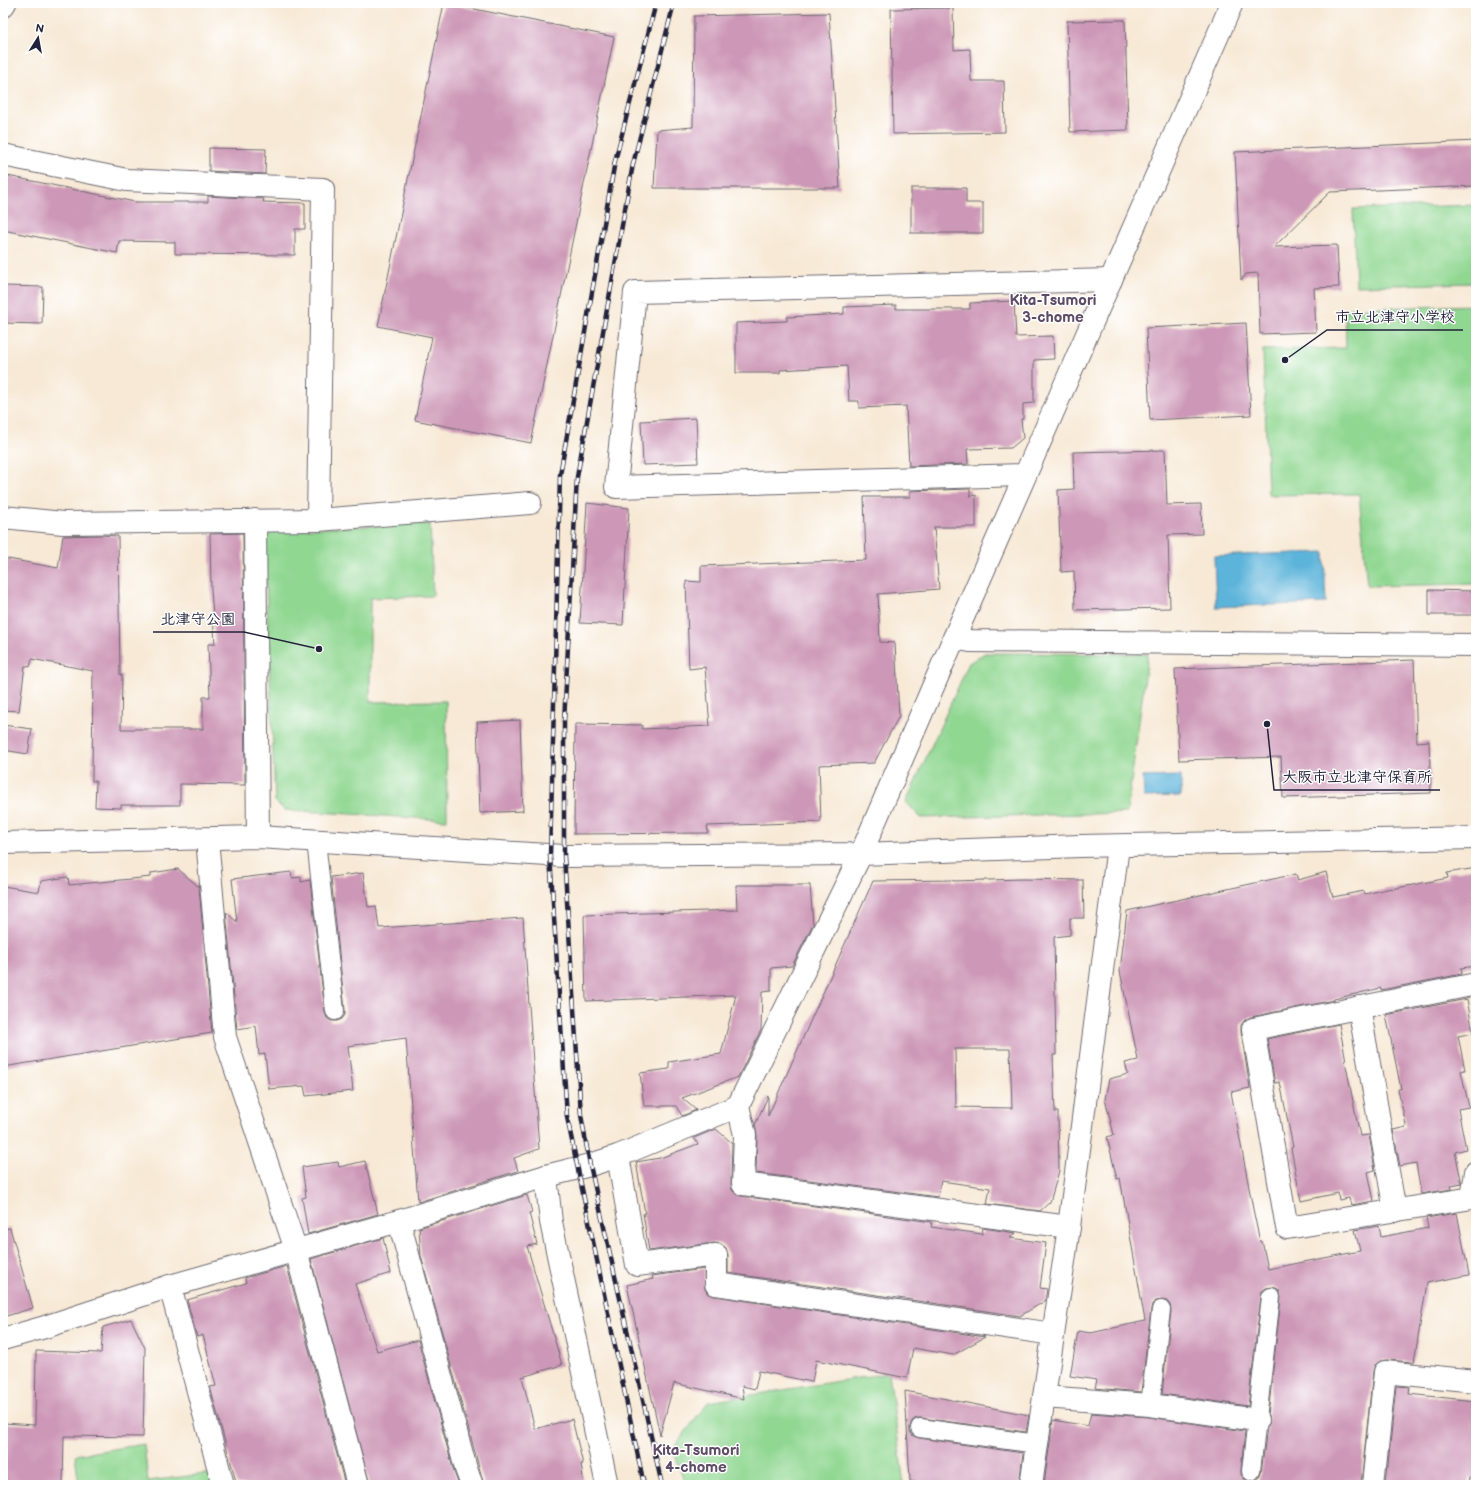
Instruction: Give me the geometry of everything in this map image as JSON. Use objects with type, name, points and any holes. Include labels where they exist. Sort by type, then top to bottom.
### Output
[{"type":"street","points":[[1069,1227],[743,1184],[745,1135],[738,1106],[861,854],[1232,3]]},
{"type":"street","points":[[3,155],[127,180],[323,189],[318,520]]},
{"type":"street","points":[[1025,476],[616,486],[635,292],[1111,280]]},
{"type":"street","points":[[3,516],[63,523],[318,520],[530,502]]},
{"type":"street","points":[[255,520],[258,837]]},
{"type":"street","points":[[954,638],[970,641],[1476,645]]},
{"type":"street","points":[[3,843],[258,837],[550,856],[861,854],[1118,846],[1476,838]]},
{"type":"street","points":[[207,839],[225,1037],[296,1250],[358,1485]]},
{"type":"street","points":[[1030,1485],[1069,1227],[1118,846]]},
{"type":"street","points":[[1476,984],[1253,1028],[1287,1228],[1472,1198],[1476,1172]]},
{"type":"street","points":[[1359,1008],[1395,1210]]},
{"type":"street","points":[[3,1339],[45,1327],[170,1286],[399,1221],[546,1176],[578,1169],[618,1156],[738,1106]]},
{"type":"street","points":[[618,1156],[637,1266],[716,1255],[716,1284],[1053,1334]]},
{"type":"street","points":[[546,1176],[551,1222],[607,1485]]},
{"type":"street","points":[[399,1221],[464,1462],[472,1485]]},
{"type":"street","points":[[170,1286],[223,1485]]},
{"type":"street","points":[[1373,1485],[1385,1372],[1476,1381]]},
{"type":"street","points":[[1044,1397],[1150,1405],[1257,1420]]},
{"type":"lane","points":[[316,841],[335,1011]]},
{"type":"lane","points":[[1251,1471],[1271,1297]]},
{"type":"lane","points":[[1150,1405],[1161,1310]]},
{"type":"lane","points":[[920,1428],[1037,1444]]},
{"type":"green space","points":[[1476,205],[1476,283],[1356,286],[1353,209]]},
{"type":"green space","points":[[1476,305],[1476,584],[1367,586],[1359,494],[1268,495],[1263,350],[1346,348],[1345,309]]},
{"type":"green space","points":[[430,523],[433,596],[370,598],[370,702],[446,701],[447,820],[284,810],[275,801],[264,531]]},
{"type":"green space","points":[[985,653],[1148,654],[1127,813],[921,818],[906,802],[969,663]]},
{"type":"green space","points":[[889,1373],[904,1485],[686,1485],[672,1450],[708,1402]]},
{"type":"green space","points":[[144,1444],[148,1481],[213,1473],[216,1485],[79,1485],[75,1455]]},
{"type":"water","points":[[1324,552],[1326,603],[1216,607],[1214,556]]},
{"type":"water","points":[[1181,776],[1181,796],[1144,797],[1143,777]]},
{"type":"building","points":[[444,3],[614,37],[531,443],[415,420],[432,337],[378,326]]},
{"type":"building","points":[[953,8],[954,50],[970,49],[971,81],[1004,81],[1005,132],[893,134],[891,9]]},
{"type":"building","points":[[829,13],[840,188],[654,188],[657,130],[693,127],[694,16]]},
{"type":"building","points":[[1125,20],[1128,130],[1070,132],[1067,21]]},
{"type":"building","points":[[1476,141],[1476,186],[1330,192],[1274,247],[1337,245],[1339,287],[1314,288],[1316,332],[1260,334],[1258,273],[1246,274],[1241,280],[1235,152]]},
{"type":"building","points":[[209,148],[266,149],[265,174],[209,171]]},
{"type":"building","points":[[3,175],[135,202],[208,202],[208,196],[264,199],[263,202],[305,203],[305,229],[295,229],[295,255],[175,254],[175,242],[119,241],[117,253],[3,230]]},
{"type":"building","points":[[911,188],[966,188],[966,203],[983,203],[983,233],[911,233]]},
{"type":"building","points":[[3,286],[43,287],[42,324],[3,323]]},
{"type":"building","points":[[1014,301],[1016,337],[1053,336],[1054,359],[1034,360],[1034,403],[1023,404],[1023,419],[1021,419],[1023,438],[1011,448],[967,449],[968,464],[909,466],[906,406],[859,408],[859,401],[849,401],[847,366],[780,370],[780,373],[736,373],[736,323],[787,321],[787,317],[844,314],[844,307],[896,305],[896,309],[970,309],[970,303]]},
{"type":"building","points":[[1246,323],[1251,415],[1150,420],[1146,328]]},
{"type":"building","points":[[696,418],[698,463],[643,465],[641,421]]},
{"type":"building","points":[[1165,450],[1167,505],[1201,504],[1202,534],[1168,535],[1170,608],[1075,610],[1074,571],[1061,572],[1058,490],[1074,489],[1073,452]]},
{"type":"building","points":[[970,489],[970,496],[976,495],[976,527],[934,527],[939,589],[878,594],[880,642],[895,643],[899,716],[874,763],[819,765],[821,822],[707,826],[708,833],[574,834],[575,724],[642,725],[642,729],[710,726],[705,667],[689,669],[686,581],[701,582],[701,566],[866,560],[864,497],[910,497],[910,491]]},
{"type":"building","points":[[587,503],[629,508],[623,625],[580,623]]},
{"type":"building","points":[[243,533],[245,785],[180,784],[180,805],[121,805],[121,808],[95,807],[96,781],[92,781],[93,671],[32,659],[30,667],[25,666],[19,711],[3,710],[3,558],[58,568],[63,536],[118,536],[120,675],[122,675],[121,729],[203,729],[203,697],[210,697],[208,644],[215,644],[211,589],[210,534]]},
{"type":"building","points":[[1429,590],[1476,591],[1476,615],[1429,615]]},
{"type":"building","points":[[1414,660],[1417,742],[1429,741],[1431,793],[1283,798],[1281,757],[1179,760],[1175,669]]},
{"type":"building","points":[[520,720],[523,811],[480,813],[477,722]]},
{"type":"building","points":[[3,725],[32,729],[28,754],[3,750]]},
{"type":"building","points":[[1476,868],[1476,966],[1461,968],[1462,974],[1381,990],[1381,988],[1334,1000],[1251,1017],[1245,1020],[1241,1025],[1250,1088],[1231,1092],[1253,1209],[1260,1242],[1262,1241],[1268,1269],[1360,1251],[1355,1230],[1379,1226],[1381,1237],[1428,1228],[1426,1218],[1457,1213],[1469,1275],[1427,1283],[1414,1362],[1386,1360],[1380,1361],[1375,1365],[1373,1371],[1361,1485],[1044,1485],[1053,1420],[1088,1426],[1091,1413],[1149,1417],[1245,1431],[1241,1475],[1244,1479],[1250,1481],[1255,1481],[1259,1478],[1261,1473],[1269,1422],[1268,1415],[1281,1298],[1278,1289],[1273,1287],[1266,1288],[1262,1291],[1248,1406],[1162,1394],[1171,1311],[1170,1305],[1167,1301],[1163,1300],[1156,1301],[1152,1304],[1141,1392],[1095,1388],[1097,1380],[1070,1376],[1078,1331],[1091,1333],[1145,1321],[1120,1178],[1117,1179],[1107,1137],[1114,1135],[1105,1099],[1109,1079],[1128,1074],[1125,1063],[1138,1060],[1120,971],[1127,911],[1296,874],[1298,880],[1326,872],[1333,897],[1364,891],[1365,894],[1448,878],[1447,873]]},
{"type":"building","points":[[178,869],[199,887],[212,1033],[3,1067],[3,886],[39,892],[41,881],[68,877],[69,885],[151,877],[151,873]]},
{"type":"building","points":[[291,872],[292,878],[301,877],[301,882],[310,880],[325,1012],[327,1018],[331,1021],[342,1019],[345,1015],[345,1010],[331,877],[363,873],[368,907],[376,906],[379,928],[523,918],[539,1149],[514,1158],[518,1171],[418,1202],[406,1038],[348,1046],[353,1091],[306,1096],[304,1086],[269,1089],[265,1054],[259,1055],[256,1026],[237,1029],[226,912],[237,922],[232,879]]},
{"type":"building","points":[[1023,879],[1083,880],[1084,918],[1070,918],[1070,935],[1054,937],[1056,1055],[1053,1055],[1055,1112],[1058,1112],[1059,1171],[1050,1202],[1040,1211],[987,1204],[990,1188],[941,1181],[938,1197],[756,1173],[757,1136],[755,1125],[768,1096],[768,1116],[873,881]],"holes":[[[955,1049],[1010,1049],[1012,1108],[956,1107]]]},
{"type":"building","points":[[736,885],[810,885],[813,924],[792,966],[771,968],[771,991],[762,992],[761,1030],[738,1077],[682,1098],[696,1110],[682,1116],[676,1106],[644,1106],[640,1073],[669,1069],[669,1062],[721,1054],[736,995],[586,1001],[584,915],[737,910]]},
{"type":"building","points":[[1467,999],[1473,1033],[1458,1036],[1465,1070],[1461,1071],[1469,1107],[1458,1109],[1466,1149],[1455,1152],[1462,1184],[1451,1186],[1452,1189],[1421,1194],[1416,1163],[1400,1166],[1393,1130],[1406,1127],[1406,1125],[1398,1089],[1401,1089],[1386,1015]]},
{"type":"building","points":[[1339,1024],[1360,1136],[1369,1135],[1375,1170],[1368,1172],[1374,1201],[1351,1205],[1349,1198],[1339,1200],[1338,1193],[1301,1201],[1291,1148],[1293,1147],[1280,1082],[1275,1083],[1267,1039]]},
{"type":"building","points":[[716,1129],[732,1143],[732,1190],[741,1196],[932,1222],[931,1227],[982,1234],[983,1228],[1016,1233],[1010,1238],[1046,1243],[1040,1288],[1047,1289],[1045,1301],[1020,1316],[728,1273],[728,1255],[726,1248],[721,1244],[714,1243],[649,1251],[643,1213],[645,1213],[636,1162],[660,1158],[698,1144],[694,1138]]},
{"type":"building","points":[[365,1161],[378,1214],[308,1234],[302,1198],[306,1197],[302,1167],[338,1162],[339,1167]]},
{"type":"building","points":[[527,1195],[532,1212],[529,1213],[537,1244],[527,1246],[562,1365],[522,1377],[535,1429],[572,1419],[583,1464],[581,1464],[584,1485],[484,1485],[421,1256],[419,1228]]},
{"type":"building","points":[[10,1228],[33,1308],[3,1317],[3,1229]]},
{"type":"building","points":[[383,1238],[391,1273],[355,1284],[377,1351],[418,1340],[454,1472],[459,1485],[370,1485],[311,1259]]},
{"type":"building","points":[[287,1266],[345,1485],[237,1485],[210,1387],[216,1386],[203,1335],[197,1337],[187,1300],[246,1283],[245,1278]]},
{"type":"building","points":[[704,1269],[705,1289],[708,1294],[714,1296],[985,1337],[953,1355],[913,1348],[907,1378],[816,1360],[812,1382],[759,1371],[755,1389],[742,1386],[744,1399],[674,1383],[660,1435],[627,1285],[653,1279],[652,1276]]},
{"type":"building","points":[[131,1319],[145,1348],[143,1437],[64,1436],[63,1485],[3,1485],[3,1423],[35,1425],[36,1351],[101,1353],[103,1327]]},
{"type":"building","points":[[1396,1386],[1410,1387],[1409,1394],[1476,1401],[1476,1479],[1470,1478],[1469,1485],[1386,1485]]},
{"type":"building","points":[[905,1391],[1029,1415],[1026,1432],[921,1418],[916,1418],[912,1421],[910,1427],[910,1432],[913,1436],[919,1438],[1023,1453],[1019,1485],[933,1485],[910,1481]]},
{"type":"railway","points":[[644,1485],[567,1117],[550,856],[560,475],[615,161],[656,3]]},
{"type":"railway","points":[[662,1485],[590,1165],[581,1115],[564,856],[564,722],[577,477],[633,164],[674,3]]},
{"type":"place","name":"市立北津守小学校","points":[[1285,360]]},
{"type":"place","name":"北津守公園","points":[[319,649]]},
{"type":"place","name":"大阪市立北津守保育所","points":[[1267,724]]},
{"type":"district","name":"Kita-Tsumori 3-chome","points":[[1053,308]]},
{"type":"district","name":"Kita-Tsumori 4-chome","points":[[696,1458]]}]
